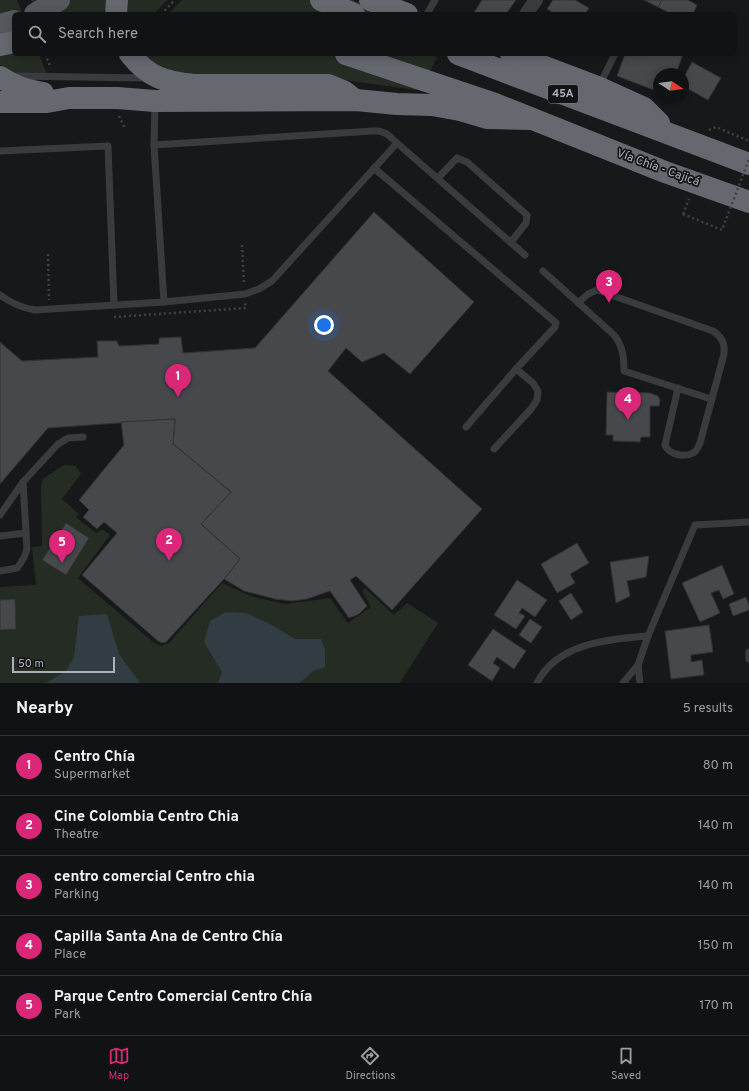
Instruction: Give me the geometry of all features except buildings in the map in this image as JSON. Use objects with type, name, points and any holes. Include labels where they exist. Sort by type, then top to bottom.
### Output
[{"type":"highway","points":[[116,12],[117,0]]},
{"type":"highway","points":[[321,0],[349,12]]},
{"type":"highway","points":[[375,1],[402,12]]},
{"type":"highway","points":[[0,45],[12,42]]},
{"type":"highway","points":[[132,56],[139,65],[155,76],[174,83],[194,85],[328,85],[345,92],[356,100]]},
{"type":"highway","name":"Vía Chía - Cajicá","points":[[352,56],[495,104],[665,172],[749,202]]},
{"type":"highway","name":"45A","points":[[463,56],[749,164]]},
{"type":"highway","points":[[516,56],[600,88],[644,108],[668,133]]},
{"type":"highway","points":[[0,77],[11,85],[26,90],[69,98]]},
{"type":"highway","points":[[0,102],[47,102],[69,98],[117,98],[155,101],[356,100],[398,104],[432,105],[460,110],[487,118],[532,119]]},
{"type":"main road","points":[[39,12],[60,0]]},
{"type":"main road","points":[[0,25],[12,22]]},
{"type":"street","points":[[527,12],[536,0]]},
{"type":"lane","points":[[428,12],[435,0]]},
{"type":"lane","points":[[600,88],[614,56]]},
{"type":"lane","points":[[0,77],[143,77],[174,83]]},
{"type":"lane","points":[[155,101],[154,145],[164,302]]},
{"type":"lane","points":[[154,145],[379,131],[387,134],[525,255]]},
{"type":"lane","points":[[0,295],[25,309],[35,310],[164,302],[253,292],[272,281],[397,143]]},
{"type":"lane","points":[[0,151],[108,146],[114,306]]},
{"type":"lane","points":[[438,178],[457,158],[467,162],[527,216],[526,223],[511,242]]},
{"type":"lane","points":[[374,168],[522,295],[555,321],[556,326],[516,369],[466,427]]},
{"type":"lane","points":[[543,271],[618,340],[624,357],[624,371],[711,399]]},
{"type":"lane","points":[[578,303],[588,294],[597,290],[718,334],[724,343],[724,348],[700,443],[692,454],[686,455],[670,452],[666,449],[665,440],[678,388]]},
{"type":"lane","points":[[494,449],[531,409],[537,400],[538,391],[533,383],[516,369]]},
{"type":"lane","points":[[0,515],[23,482],[58,444],[68,438],[83,437]]},
{"type":"lane","points":[[0,571],[17,568],[23,561],[26,549],[26,533],[23,482]]},
{"type":"lane","points":[[624,683],[638,665],[648,636],[695,525],[749,522]]},
{"type":"lane","points":[[0,536],[26,533]]},
{"type":"lane","points":[[537,683],[541,674],[557,659],[576,648],[619,638],[648,636]]},
{"type":"lane","points":[[749,652],[749,659]]},
{"type":"lane","points":[[638,665],[640,683]]},
{"type":"path","points":[[163,12],[175,0]]},
{"type":"path","points":[[716,127],[749,141]]},
{"type":"path","points":[[683,214],[722,230],[749,159]]},
{"type":"shaded area","points":[[0,0],[17,0],[22,12],[12,12],[12,56],[40,56],[47,74],[11,74],[5,71],[0,64]]},
{"type":"shaded area","points":[[31,0],[107,0],[104,12],[35,12]]},
{"type":"shaded area","points":[[124,0],[167,0],[156,12],[122,12]]},
{"type":"shaded area","points":[[182,0],[353,0],[374,8],[373,12],[170,12]]},
{"type":"shaded area","points":[[146,56],[367,56],[417,87],[416,90],[308,75],[213,76],[168,72]]},
{"type":"shaded area","points":[[383,56],[437,57],[429,73]]},
{"type":"shaded area","points":[[64,465],[76,466],[81,474],[62,499],[79,514],[76,517],[96,533],[102,529],[110,535],[78,578],[152,641],[160,646],[169,643],[222,583],[251,596],[285,604],[330,598],[348,623],[371,607],[362,591],[365,588],[394,615],[407,603],[438,623],[400,683],[0,683],[0,587],[36,585],[32,547],[42,546],[41,486],[43,479]]},
{"type":"shaded area","points":[[226,612],[246,613],[270,624],[295,639],[321,639],[325,649],[325,667],[314,671],[299,683],[218,683],[222,672],[204,642],[210,621]]},
{"type":"shaded area","points":[[107,614],[119,654],[140,683],[46,683],[66,671],[74,657],[79,616]]},
{"type":"place","name":"centro comercial Centro chia","points":[[609,303]]},
{"type":"place","name":"Centro Chía","points":[[178,397]]},
{"type":"place","name":"Capilla Santa Ana de Centro Chía","points":[[628,420]]},
{"type":"place","name":"Cine Colombia Centro Chia","points":[[169,561]]},
{"type":"place","name":"Parque Centro Comercial Centro Chía","points":[[62,563]]}]
